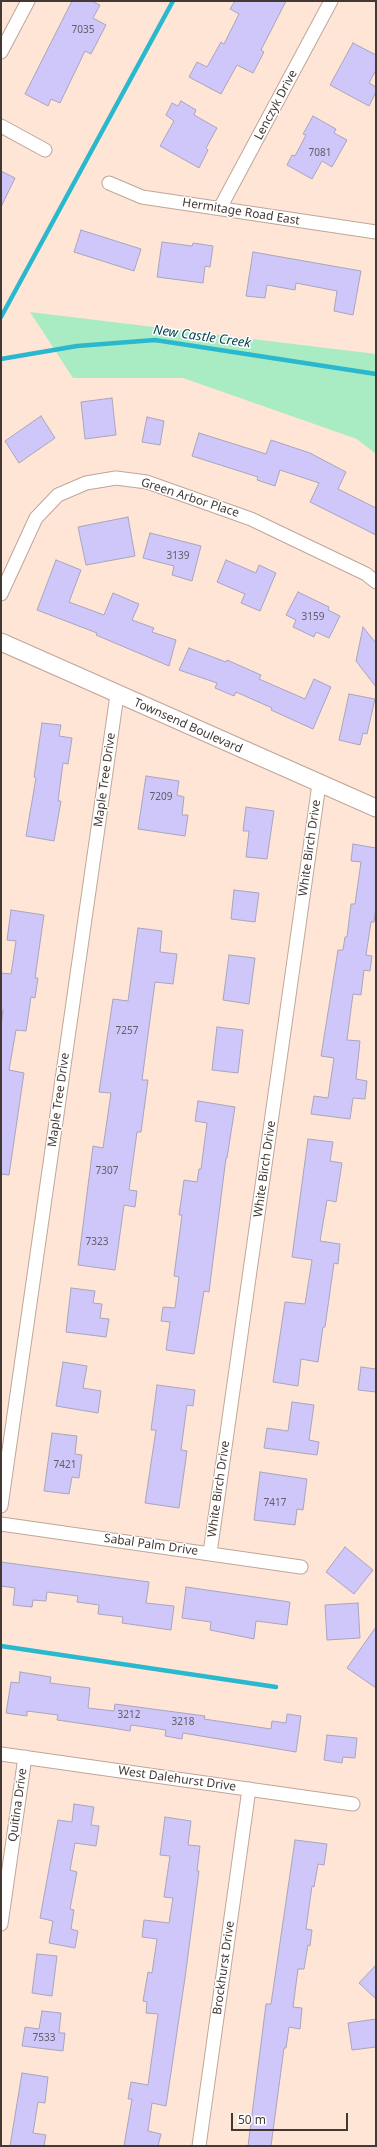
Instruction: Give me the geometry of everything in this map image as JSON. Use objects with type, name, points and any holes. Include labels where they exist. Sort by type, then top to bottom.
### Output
[{"type":"street","points":[[1,52],[28,1]]},
{"type":"street","name":"Lenczyk Drive","points":[[220,208],[332,1]]},
{"type":"street","points":[[1,126],[45,150]]},
{"type":"street","name":"Hermitage Road East","points":[[109,183],[142,196],[376,232]]},
{"type":"street","name":"Green Arbor Place","points":[[1,594],[36,518],[58,495],[86,483],[116,478],[147,482],[251,519],[366,574],[376,582]]},
{"type":"street","name":"Townsend Boulevard","points":[[1,642],[117,695],[376,808]]},
{"type":"street","name":"Maple Tree Drive","points":[[1,1506],[117,695]]},
{"type":"street","name":"White Birch Drive","points":[[210,1553],[319,784]]},
{"type":"street","name":"Sabal Palm Drive","points":[[1,1524],[301,1567]]},
{"type":"street","name":"West Dalehurst Drive","points":[[1,1754],[353,1804]]},
{"type":"street","name":"Quitina Drive","points":[[1,1924],[25,1757]]},
{"type":"street","name":"Brockhurst Drive","points":[[199,2146],[249,1789]]},
{"type":"green space","points":[[30,312],[376,354],[376,454],[357,439],[183,378],[73,378]]},
{"type":"building","points":[[72,1],[91,1],[100,5],[93,18],[106,25],[91,54],[85,51],[60,103],[51,99],[48,106],[25,94]]},
{"type":"building","points":[[235,1],[286,1],[261,50],[264,52],[253,73],[237,65],[221,94],[189,77],[197,62],[207,67],[221,42],[224,44],[239,14],[230,9]]},
{"type":"building","points":[[353,43],[376,55],[376,70],[369,83],[376,87],[376,92],[369,106],[330,85]]},
{"type":"building","points":[[181,101],[196,110],[194,115],[217,128],[206,148],[208,150],[199,168],[160,146],[174,121],[166,115],[172,103],[178,106]]},
{"type":"building","points":[[313,116],[336,129],[334,133],[347,140],[332,167],[322,161],[312,179],[287,165],[292,155],[295,156],[306,135],[303,134]]},
{"type":"building","points":[[1,171],[15,178],[1,207]]},
{"type":"building","points":[[81,230],[141,249],[134,271],[74,252]]},
{"type":"building","points":[[162,242],[192,246],[193,243],[213,246],[210,267],[205,266],[203,283],[157,277]]},
{"type":"building","points":[[253,252],[361,271],[353,315],[334,311],[337,291],[296,283],[295,290],[267,285],[265,298],[246,296]]},
{"type":"building","points":[[112,398],[116,435],[85,439],[81,402]]},
{"type":"building","points":[[41,416],[55,438],[19,463],[5,441]]},
{"type":"building","points":[[147,417],[164,421],[160,445],[142,442]]},
{"type":"building","points":[[199,433],[266,454],[271,440],[310,453],[346,472],[338,489],[376,508],[376,535],[310,502],[319,483],[280,470],[275,486],[257,480],[258,477],[192,456]]},
{"type":"building","points":[[128,517],[135,556],[86,565],[78,527]]},
{"type":"building","points":[[150,533],[201,546],[192,581],[172,575],[174,566],[143,558]]},
{"type":"building","points":[[56,560],[81,570],[69,602],[104,615],[113,593],[139,604],[132,620],[154,628],[152,632],[176,640],[169,666],[96,635],[97,633],[37,610]]},
{"type":"building","points":[[226,560],[256,573],[259,565],[276,573],[260,611],[241,603],[245,594],[217,582]]},
{"type":"building","points":[[298,592],[329,607],[328,610],[340,616],[329,638],[316,632],[314,637],[293,627],[296,620],[286,615]]},
{"type":"building","points":[[363,627],[376,643],[376,687],[356,661]]},
{"type":"building","points":[[189,648],[226,662],[227,660],[261,675],[259,679],[305,699],[314,679],[331,687],[313,729],[236,692],[234,696],[215,688],[217,683],[179,670]]},
{"type":"building","points":[[349,694],[375,699],[367,734],[363,733],[360,745],[339,740]]},
{"type":"building","points":[[42,723],[61,725],[59,736],[72,738],[68,764],[63,763],[58,801],[61,801],[54,841],[26,836],[36,778],[34,777]]},
{"type":"building","points":[[146,776],[179,781],[177,795],[184,797],[182,815],[188,815],[185,836],[138,829]]},
{"type":"building","points":[[246,807],[274,811],[267,859],[246,857],[249,831],[243,831]]},
{"type":"building","points":[[353,844],[376,848],[376,907],[374,922],[371,922],[366,955],[372,956],[370,971],[364,970],[361,995],[353,994],[347,1040],[360,1041],[356,1079],[367,1081],[365,1099],[353,1098],[350,1119],[311,1114],[314,1096],[328,1098],[334,1058],[321,1056],[338,950],[343,950],[345,937],[347,937],[351,904],[355,904],[361,862],[351,861]]},
{"type":"building","points":[[234,890],[259,893],[255,922],[231,919]]},
{"type":"building","points":[[11,910],[44,915],[35,978],[38,978],[35,998],[31,997],[26,1031],[16,1030],[9,1070],[24,1073],[9,1175],[1,1174],[1,1026],[3,1010],[1,1010],[1,973],[11,974],[16,941],[7,940]]},
{"type":"building","points":[[138,928],[162,931],[160,952],[177,954],[173,984],[155,982],[142,1080],[148,1080],[141,1132],[137,1132],[129,1190],[137,1191],[135,1207],[124,1205],[115,1270],[78,1265],[93,1146],[103,1148],[111,1093],[99,1092],[113,999],[128,1001]]},
{"type":"building","points":[[229,955],[255,958],[249,1004],[223,1000]]},
{"type":"building","points":[[217,1027],[243,1030],[238,1073],[212,1070]]},
{"type":"building","points":[[198,1101],[235,1107],[226,1158],[209,1292],[204,1291],[194,1354],[166,1350],[170,1322],[161,1321],[163,1307],[175,1308],[179,1277],[174,1276],[182,1215],[179,1215],[184,1180],[197,1182],[199,1169],[201,1169],[207,1123],[195,1121]]},
{"type":"building","points":[[308,1139],[333,1142],[330,1161],[342,1163],[336,1202],[327,1200],[320,1241],[340,1244],[338,1264],[334,1263],[325,1327],[323,1327],[318,1362],[301,1359],[298,1386],[273,1382],[285,1302],[305,1304],[312,1260],[292,1257]]},
{"type":"building","points":[[71,1288],[95,1291],[93,1303],[102,1304],[100,1318],[109,1319],[106,1337],[66,1332]]},
{"type":"building","points":[[63,1362],[87,1366],[83,1388],[101,1391],[98,1413],[56,1406]]},
{"type":"building","points":[[361,1367],[376,1369],[376,1392],[358,1390]]},
{"type":"building","points":[[157,1385],[195,1390],[193,1406],[187,1405],[181,1450],[187,1451],[179,1508],[145,1503],[156,1430],[151,1430]]},
{"type":"building","points":[[292,1402],[314,1405],[309,1440],[319,1442],[317,1455],[264,1448],[267,1428],[288,1431]]},
{"type":"building","points":[[52,1433],[77,1436],[75,1454],[82,1455],[79,1478],[72,1477],[69,1494],[44,1491]]},
{"type":"building","points":[[260,1472],[307,1479],[303,1510],[297,1509],[295,1525],[254,1520]]},
{"type":"building","points":[[345,1547],[373,1570],[354,1594],[326,1572]]},
{"type":"building","points":[[1,1562],[149,1582],[146,1603],[174,1606],[171,1630],[122,1623],[123,1617],[98,1614],[99,1605],[77,1602],[78,1596],[47,1592],[46,1601],[33,1600],[32,1607],[13,1605],[15,1588],[1,1586]]},
{"type":"building","points":[[186,1587],[290,1602],[287,1625],[256,1621],[254,1639],[210,1630],[211,1622],[182,1618]]},
{"type":"building","points":[[358,1603],[360,1638],[327,1640],[325,1605]]},
{"type":"building","points":[[376,1627],[376,1688],[347,1668]]},
{"type":"building","points":[[20,1672],[51,1677],[50,1683],[90,1688],[88,1708],[114,1711],[115,1704],[205,1716],[204,1719],[271,1729],[272,1721],[286,1723],[287,1714],[301,1716],[296,1752],[183,1733],[182,1739],[165,1736],[166,1730],[131,1725],[130,1731],[57,1720],[58,1715],[27,1711],[27,1716],[6,1713],[11,1682],[19,1683]]},
{"type":"building","points":[[327,1735],[357,1738],[355,1758],[343,1757],[342,1763],[324,1760]]},
{"type":"building","points":[[74,1804],[94,1807],[91,1825],[99,1826],[96,1846],[75,1843],[70,1870],[77,1872],[70,1909],[74,1910],[71,1929],[78,1931],[75,1948],[49,1943],[53,1921],[40,1918],[58,1820],[72,1822]]},
{"type":"building","points":[[165,1817],[191,1821],[188,1845],[200,1846],[197,1871],[199,1871],[166,2106],[152,2103],[148,2131],[161,2134],[158,2146],[124,2146],[132,2099],[128,2099],[131,2082],[148,2085],[158,2014],[146,2013],[147,2002],[143,2001],[148,1972],[152,1973],[157,1939],[142,1937],[144,1920],[169,1923],[173,1898],[164,1897],[170,1856],[160,1855]]},
{"type":"building","points":[[295,1840],[327,1844],[324,1865],[318,1864],[314,1887],[312,1886],[306,1929],[312,1930],[310,1946],[308,1945],[304,1969],[298,1969],[293,2007],[302,2008],[300,2029],[289,2027],[286,2048],[284,2048],[271,2146],[248,2146],[266,2004],[271,2004]]},
{"type":"building","points":[[37,1954],[57,1956],[52,1996],[32,1993]]},
{"type":"building","points":[[376,1965],[376,1999],[359,1983]]},
{"type":"building","points":[[42,2011],[61,2013],[59,2033],[65,2033],[63,2051],[22,2046],[25,2027],[39,2029]]},
{"type":"building","points":[[376,2019],[376,2047],[352,2050],[348,2023]]},
{"type":"building","points":[[22,2073],[48,2077],[45,2103],[38,2102],[33,2133],[46,2135],[44,2146],[10,2146]]},
{"type":"waterway","points":[[1,317],[173,1]]},
{"type":"waterway","name":"New Castle Creek","points":[[1,359],[77,346],[155,340],[376,374]]},
{"type":"waterway","points":[[1,1646],[276,1687]]}]
